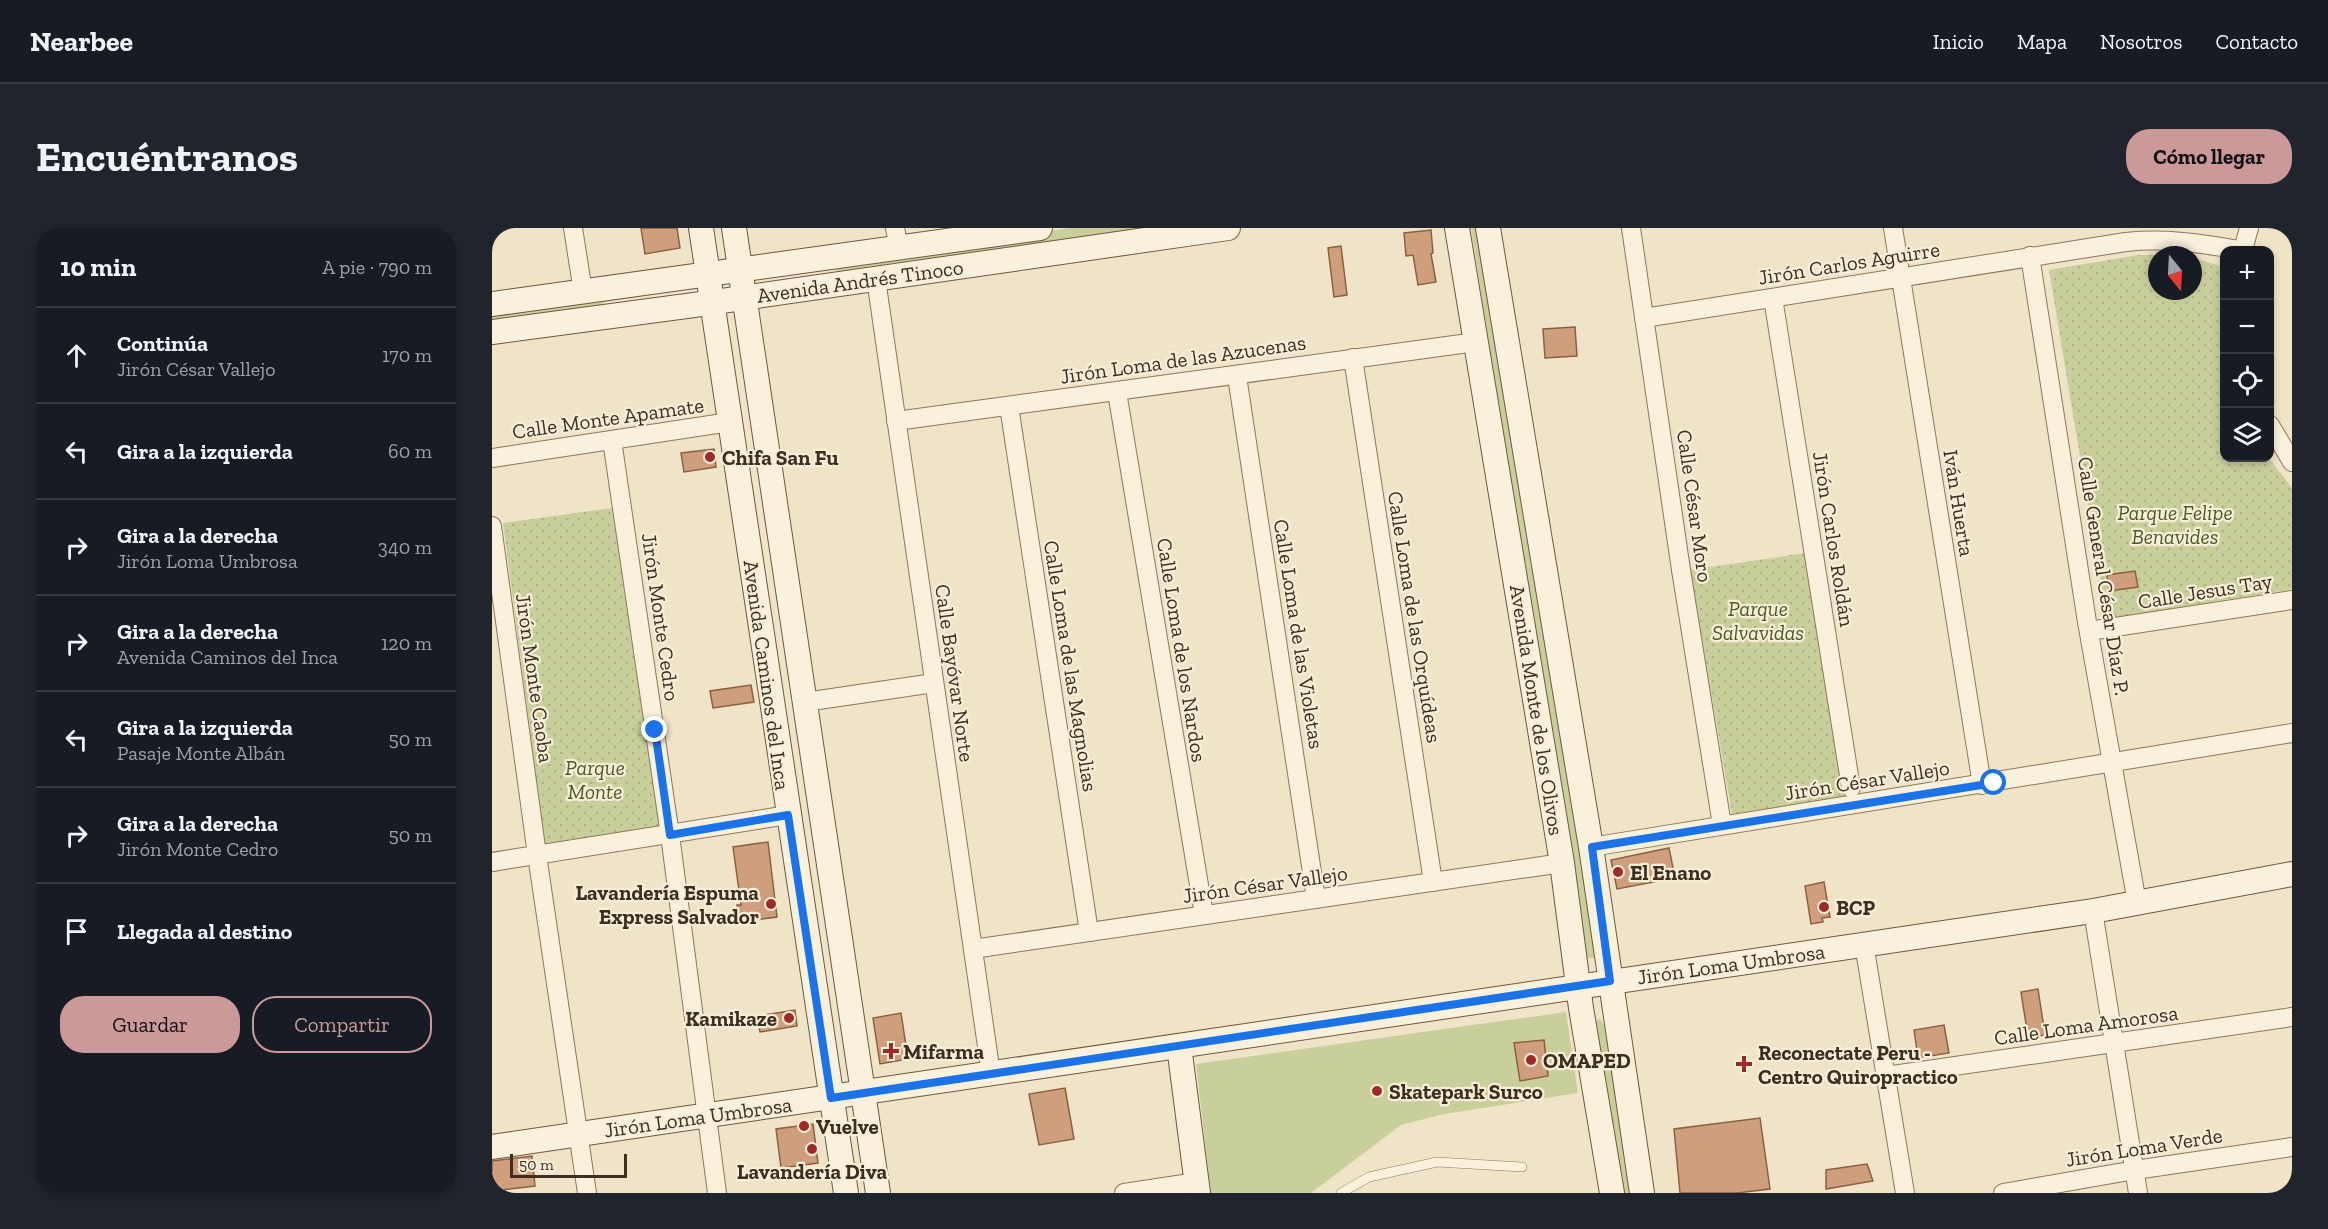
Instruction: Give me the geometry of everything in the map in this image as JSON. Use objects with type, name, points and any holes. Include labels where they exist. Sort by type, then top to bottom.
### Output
[{"type":"street","points":[[573,228],[583,292]]},
{"type":"street","name":"Avenida Caminos del Inca","points":[[701,228],[846,1193]]},
{"type":"street","name":"Avenida Caminos del Inca","points":[[734,228],[878,1193]]},
{"type":"street","name":"Avenida Andrés Tinoco","points":[[492,304],[741,271],[897,238],[1040,228]]},
{"type":"street","name":"Avenida Andrés Tinoco","points":[[492,332],[1228,228]]},
{"type":"street","name":"Avenida Monte de los Olivos","points":[[1457,228],[1562,863],[1612,1193]]},
{"type":"street","name":"Avenida Monte de los Olivos","points":[[1488,228],[1592,847],[1642,1193]]},
{"type":"street","name":"Calle César Moro","points":[[1630,228],[1722,825]]},
{"type":"street","name":"Iván Huerta","points":[[1893,228],[1982,785]]},
{"type":"street","points":[[2242,246],[2249,228]]},
{"type":"street","name":"Jirón Carlos Aguirre","points":[[1644,318],[2030,256],[2155,239],[2190,241],[2220,246]]},
{"type":"street","name":"Calle General César Díaz P.","points":[[2030,256],[2089,631],[2137,903]]},
{"type":"street","name":"Calle Bayóvar Norte","points":[[876,279],[991,1074]]},
{"type":"street","name":"Jirón Carlos Roldán","points":[[1773,298],[1851,788]]},
{"type":"street","name":"Jirón Loma de las Azucenas","points":[[896,421],[1476,342]]},
{"type":"street","name":"Calle Loma de las Orquídeas","points":[[1353,358],[1433,882]]},
{"type":"street","name":"Calle Loma de las Violetas","points":[[1236,376],[1316,899]]},
{"type":"street","name":"Calle Loma de los Nardos","points":[[1117,392],[1204,915]]},
{"type":"street","name":"Calle Loma de las Magnolias","points":[[1009,406],[1089,932]]},
{"type":"street","name":"Calle Monte Apamate","points":[[492,458],[730,422]]},
{"type":"street","points":[[2274,432],[2292,462]]},
{"type":"street","name":"Jirón Monte Cedro","points":[[612,440],[670,835],[717,1193]]},
{"type":"street","name":"Jirón Monte Caoba","points":[[492,526],[537,855],[587,1193]]},
{"type":"street","name":"Calle Jesus Tay","points":[[2089,631],[2292,600]]},
{"type":"street","points":[[805,702],[933,683]]},
{"type":"street","name":"Jirón César Vallejo","points":[[1592,847],[2292,733]]},
{"type":"street","points":[[492,862],[788,815]]},
{"type":"street","name":"Jirón César Vallejo","points":[[973,949],[1562,863]]},
{"type":"street","name":"Jirón Loma Umbrosa","points":[[492,1147],[2093,911],[2292,874]]},
{"type":"street","points":[[2093,911],[2138,1193]]},
{"type":"street","points":[[1864,945],[1905,1193]]},
{"type":"street","name":"Calle Loma Amorosa","points":[[1886,1077],[2292,1017]]},
{"type":"street","points":[[1124,1193],[1198,1187],[1179,1046]]},
{"type":"street","name":"Jirón Loma Verde","points":[[2003,1193],[2135,1170],[2292,1147]]},
{"type":"lane","points":[[1341,1193],[1369,1177],[1437,1162],[1522,1167]]},
{"type":"green space","points":[[1070,228],[1181,228],[965,259],[946,256],[837,271],[835,263]]},
{"type":"green space","points":[[1471,228],[1481,228],[1598,958],[1584,958]]},
{"type":"green space","name":"Parque Felipe Benavides","points":[[2148,255],[2148,300],[2202,300],[2202,261],[2220,266],[2220,462],[2272,462],[2292,488],[2292,589],[2107,619],[2049,270]]},
{"type":"green space","points":[[680,283],[681,290],[605,302],[586,317],[492,331],[492,307]]},
{"type":"green space","name":"Parque Monte","points":[[612,508],[660,828],[545,845],[503,523]]},
{"type":"green space","name":"Parque Salvavidas","points":[[1806,553],[1847,797],[1732,814],[1690,570]]},
{"type":"green space","points":[[1566,1012],[1578,1093],[1444,1114],[1401,1125],[1311,1193],[1211,1193],[1196,1064]]},
{"type":"green space","points":[[1600,1019],[1609,1032],[1632,1193],[1621,1193],[1595,1021]]},
{"type":"building","points":[[641,228],[677,228],[680,248],[645,254]]},
{"type":"building","points":[[1431,230],[1433,253],[1431,254],[1436,282],[1418,285],[1413,255],[1406,256],[1404,233]]},
{"type":"building","points":[[1341,246],[1347,295],[1334,297],[1328,248]]},
{"type":"building","points":[[1575,327],[1577,356],[1545,358],[1543,329]]},
{"type":"building","points":[[714,449],[716,467],[684,472],[681,453]]},
{"type":"building","points":[[2135,571],[2138,587],[2109,591],[2107,575]]},
{"type":"building","points":[[751,685],[754,702],[713,708],[710,691]]},
{"type":"building","points":[[768,842],[777,917],[740,922],[737,905],[741,905],[733,847]]},
{"type":"building","points":[[1669,848],[1675,878],[1617,889],[1611,860]]},
{"type":"building","points":[[1824,882],[1830,917],[1822,918],[1823,922],[1811,924],[1805,886]]},
{"type":"building","points":[[2038,989],[2045,1035],[2028,1037],[2021,992]]},
{"type":"building","points":[[795,1010],[797,1026],[760,1032],[757,1016]]},
{"type":"building","points":[[901,1013],[908,1059],[880,1064],[873,1018]]},
{"type":"building","points":[[1944,1025],[1949,1053],[1918,1058],[1914,1030]]},
{"type":"building","name":"OMAPED","points":[[1544,1040],[1548,1076],[1520,1081],[1514,1043]]},
{"type":"building","points":[[1065,1088],[1074,1139],[1039,1145],[1029,1094]]},
{"type":"building","points":[[1760,1118],[1770,1189],[1737,1193],[1680,1193],[1674,1129]]},
{"type":"building","points":[[813,1124],[818,1163],[781,1168],[776,1129]]},
{"type":"building","points":[[532,1156],[535,1186],[492,1191],[492,1161]]},
{"type":"building","points":[[1867,1164],[1873,1181],[1826,1189],[1826,1170]]},
{"type":"place","name":"Chifa San Fu","points":[[710,457]]},
{"type":"place","name":"El Enano","points":[[1618,872]]},
{"type":"place","name":"Lavandería Espuma Express Salvador","points":[[771,904]]},
{"type":"place","name":"BCP","points":[[1824,907]]},
{"type":"place","name":"Kamikaze","points":[[789,1018]]},
{"type":"place","name":"Mifarma","points":[[891,1051]]},
{"type":"place","name":"OMAPED","points":[[1531,1060]]},
{"type":"place","name":"Reconectate Peru - Centro Quiropractico","points":[[1744,1064]]},
{"type":"place","name":"Skatepark Surco","points":[[1377,1091]]},
{"type":"place","name":"Vuelve","points":[[804,1126]]},
{"type":"place","name":"Lavandería Diva","points":[[812,1149]]},
{"type":"route","points":[[655,730],[670,835],[788,815],[831,1098],[1610,981],[1592,847],[1994,783]]}]
